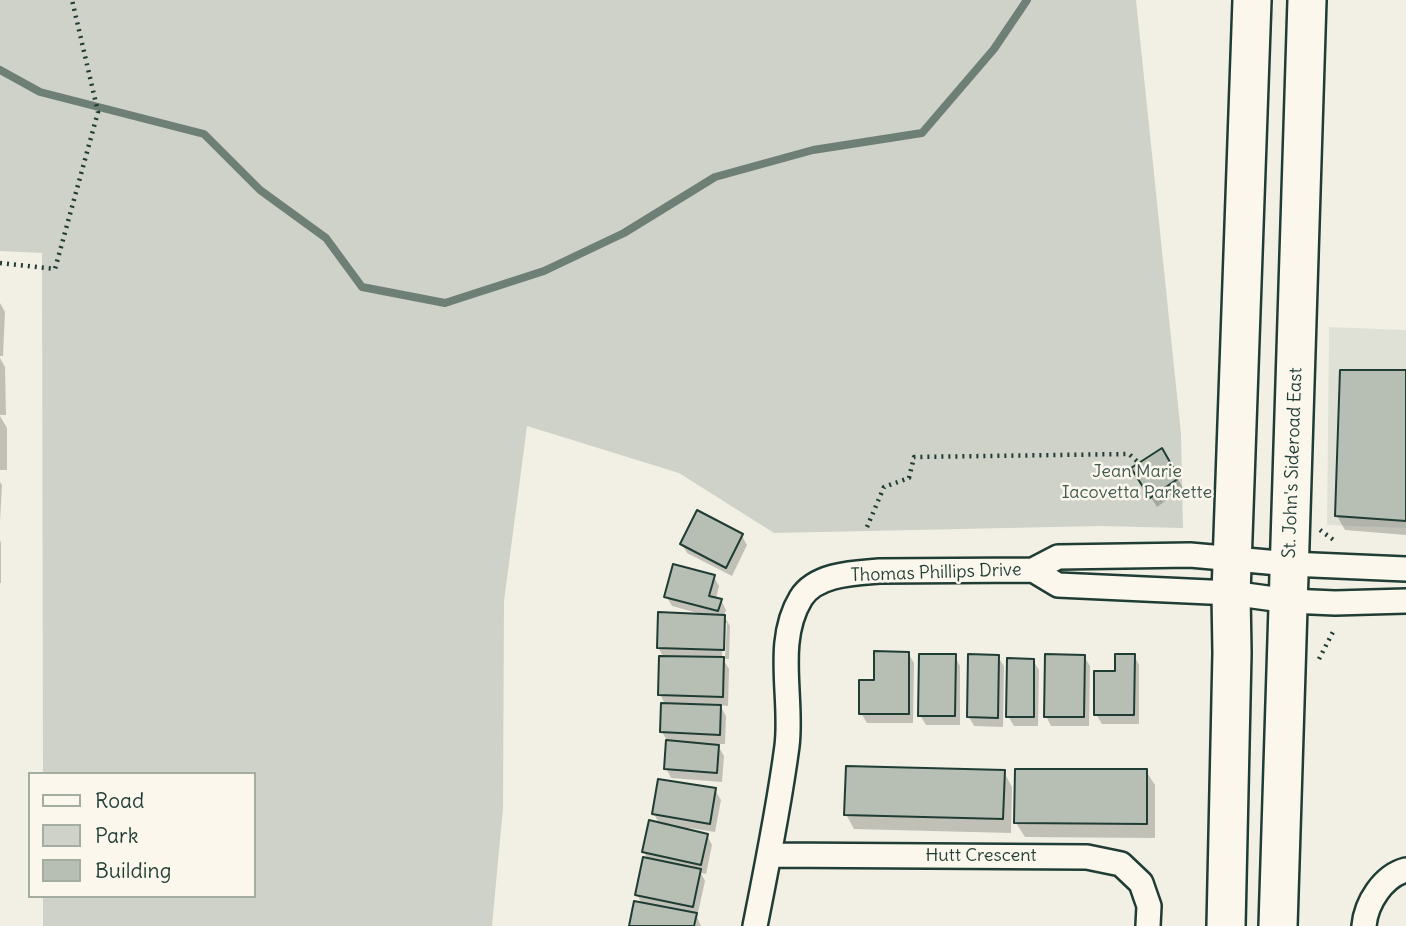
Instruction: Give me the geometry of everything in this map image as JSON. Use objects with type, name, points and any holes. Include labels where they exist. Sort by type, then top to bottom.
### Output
[{"type":"main road","points":[[1226,926],[1232,575],[1252,0]]},
{"type":"main road","name":"St. John's Sideroad East","points":[[1278,926],[1307,0]]},
{"type":"street","name":"Thomas Phillips Drive","points":[[755,926],[770,855],[787,743],[787,654],[790,622],[802,596],[824,579],[879,571],[1033,570],[1058,557],[1190,555],[1232,575]]},
{"type":"street","points":[[1232,575],[1290,564],[1406,569]]},
{"type":"street","name":"Thomas Phillips Drive","points":[[1033,570],[1058,584],[1232,575]]},
{"type":"street","points":[[1232,575],[1289,601],[1406,601]]},
{"type":"street","name":"Hutt Crescent","points":[[770,855],[1087,857],[1121,864],[1140,883],[1149,906],[1148,926]]},
{"type":"street","points":[[1364,926],[1374,896],[1385,881],[1406,870]]},
{"type":"path","points":[[0,263],[55,269],[98,112],[72,0]]},
{"type":"path","points":[[867,527],[884,487],[909,478],[914,457],[1129,454],[1139,463]]},
{"type":"shaded area","points":[[1329,327],[1406,330],[1406,528],[1327,525]]},
{"type":"green space","name":"Jean Marie Iacovetta Parkette","points":[[0,0],[1136,0],[1181,434],[1183,528],[1101,526],[774,533],[679,473],[527,426],[504,601],[503,808],[492,926],[43,926],[43,898],[256,898],[256,772],[43,772],[42,253],[0,251]]},
{"type":"building","points":[[1340,370],[1406,370],[1406,521],[1335,516]]},
{"type":"building","points":[[1162,448],[1179,478],[1150,498],[1131,468]]},
{"type":"building","points":[[697,510],[743,534],[726,568],[680,544]]},
{"type":"building","points":[[673,564],[715,575],[709,596],[722,599],[718,611],[664,597]]},
{"type":"building","points":[[658,612],[725,615],[724,650],[657,648]]},
{"type":"building","points":[[874,651],[909,652],[909,714],[859,714],[859,680],[874,680]]},
{"type":"building","points":[[919,654],[956,654],[955,716],[918,716]]},
{"type":"building","points":[[968,654],[999,655],[998,718],[967,717]]},
{"type":"building","points":[[1045,654],[1085,655],[1084,717],[1044,717]]},
{"type":"building","points":[[1115,654],[1135,654],[1134,715],[1094,715],[1094,671],[1115,671]]},
{"type":"building","points":[[659,656],[724,657],[723,697],[658,695]]},
{"type":"building","points":[[1007,658],[1034,659],[1034,717],[1006,717]]},
{"type":"building","points":[[661,703],[721,705],[720,735],[660,732]]},
{"type":"building","points":[[666,740],[719,745],[717,773],[664,769]]},
{"type":"building","points":[[846,766],[1005,770],[1003,819],[844,815]]},
{"type":"building","points":[[1015,769],[1147,769],[1147,824],[1014,823]]},
{"type":"building","points":[[658,779],[716,788],[710,824],[652,814]]},
{"type":"building","points":[[649,820],[708,834],[701,865],[642,852]]},
{"type":"building","points":[[643,857],[701,869],[693,907],[635,895]]},
{"type":"building","points":[[634,901],[697,913],[694,926],[629,926]]},
{"type":"waterway","points":[[0,70],[40,92],[204,134],[260,190],[326,238],[362,287],[445,303],[544,271],[624,233],[715,177],[813,150],[922,133],[994,49],[1027,0]]}]
